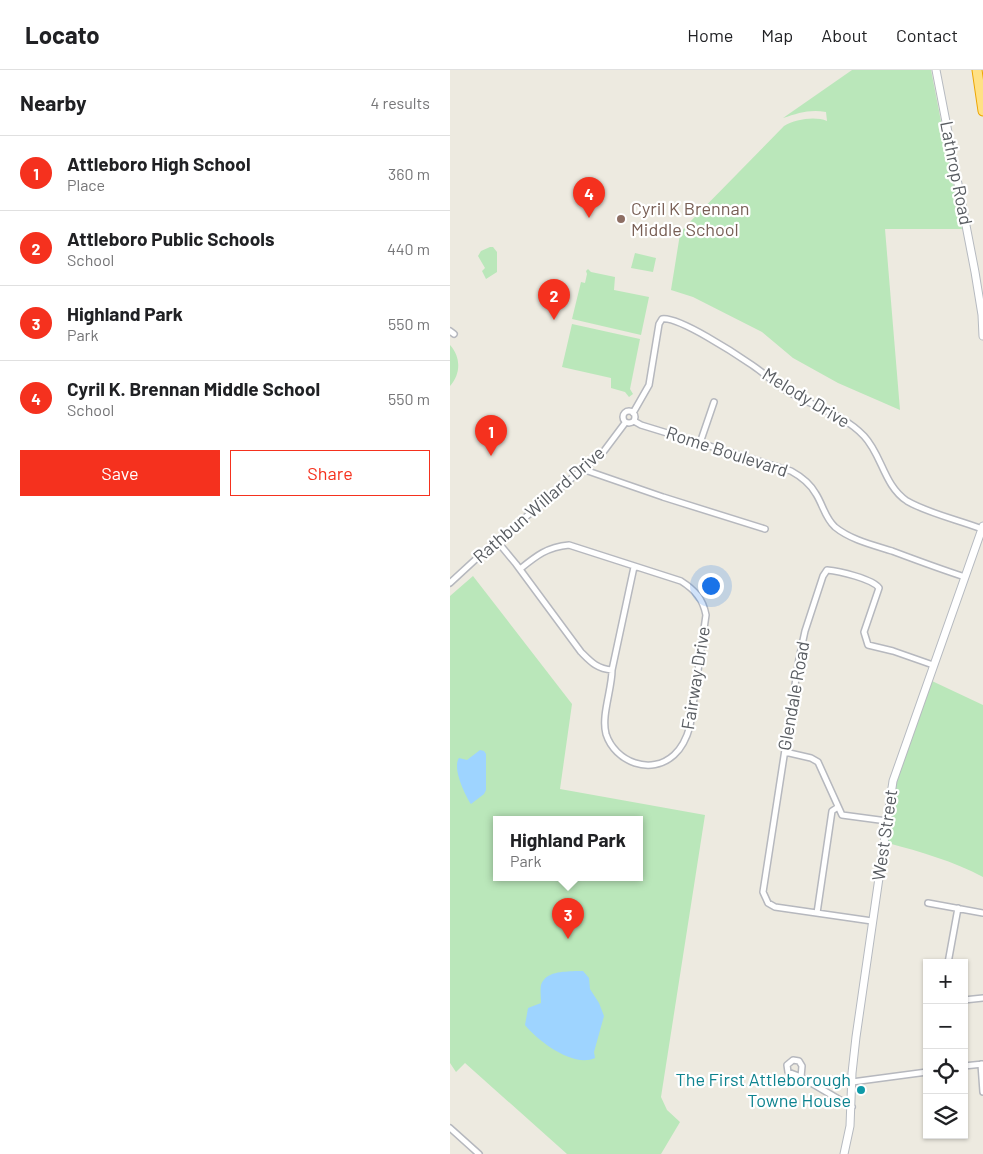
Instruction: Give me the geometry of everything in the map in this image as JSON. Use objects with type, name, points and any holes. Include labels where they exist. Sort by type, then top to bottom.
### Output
[{"type":"highway","points":[[977,70],[983,111]]},
{"type":"main road","name":"Lathrop Road","points":[[936,70],[975,272],[982,315],[983,336]]},
{"type":"main road","name":"West Street","points":[[844,1154],[850,1126],[852,1082],[872,921],[893,781],[982,528]]},
{"type":"street","name":"Melody Drive","points":[[633,413],[648,385],[661,320],[667,318],[701,334],[753,365],[788,392],[850,423],[872,446],[891,486],[908,501],[922,508],[982,528]]},
{"type":"street","points":[[700,443],[714,402]]},
{"type":"street","name":"Rathbun Willard Drive","points":[[450,583],[604,451],[625,423],[622,418],[623,414],[628,411],[633,413]]},
{"type":"street","points":[[625,423],[629,424],[634,421],[633,413]]},
{"type":"street","name":"Rome Boulevard","points":[[634,421],[791,471],[811,485],[827,517],[842,532],[864,542],[965,577]]},
{"type":"street","points":[[582,469],[765,529]]},
{"type":"street","points":[[496,542],[520,569],[581,652],[592,664],[602,669],[612,670]]},
{"type":"street","name":"Fairway Drive","points":[[520,569],[540,553],[555,546],[569,545],[634,567],[681,580],[692,587],[699,595],[704,604],[706,615],[690,726],[686,740],[673,756],[652,765],[640,765],[618,754],[606,733],[605,721],[612,683],[612,670],[634,567]]},
{"type":"street","name":"Glendale Road","points":[[872,921],[775,907],[768,903],[763,892],[799,659],[805,631],[827,570],[838,571],[866,580],[877,585],[879,588],[864,632],[868,644],[933,665]]},
{"type":"street","points":[[785,752],[812,758],[818,762],[842,815],[887,821]]},
{"type":"street","points":[[816,912],[832,811],[838,807]]},
{"type":"street","points":[[928,903],[983,912]]},
{"type":"street","points":[[949,959],[958,908]]},
{"type":"street","points":[[968,1000],[983,998]]},
{"type":"street","points":[[968,1066],[982,1064],[983,1092]]},
{"type":"street","points":[[852,1082],[923,1073]]},
{"type":"street","points":[[801,1077],[852,1107]]},
{"type":"street","points":[[450,1128],[479,1154]]},
{"type":"green space","points":[[852,70],[931,70],[962,229],[885,229],[900,410],[838,383],[793,358],[762,332],[693,297],[671,290],[680,234],[685,227],[784,126],[806,119],[822,119],[827,121],[826,112],[820,111],[804,112],[783,118]]},
{"type":"green space","points":[[493,247],[497,252],[497,272],[486,279],[482,271],[485,268],[478,256],[481,251]]},
{"type":"green space","points":[[635,253],[656,258],[653,272],[631,268]]},
{"type":"green space","points":[[588,269],[591,272],[615,277],[614,290],[649,297],[641,335],[572,319],[581,282],[585,283],[586,271]]},
{"type":"green space","points":[[572,324],[640,339],[630,389],[633,394],[629,397],[625,392],[611,388],[611,378],[562,367]]},
{"type":"green space","points":[[450,345],[458,360],[458,371],[450,386]]},
{"type":"green space","points":[[473,576],[572,704],[560,789],[705,815],[661,1097],[667,1110],[680,1122],[661,1154],[567,1154],[465,1063],[456,1072],[450,1063],[450,596]]},
{"type":"green space","points":[[932,681],[983,705],[983,877],[925,853],[888,843],[894,787]]},
{"type":"water","points":[[480,750],[486,754],[486,790],[484,794],[471,804],[458,775],[457,762],[459,758],[467,760]]},
{"type":"water","points":[[583,971],[589,978],[590,989],[599,1003],[604,1016],[594,1052],[595,1058],[586,1060],[567,1056],[557,1051],[538,1038],[525,1025],[528,1008],[541,1003],[541,985],[543,980],[555,973]]},
{"type":"place","name":"Cyril K. Brennan Middle School","points":[[589,218]]},
{"type":"place","name":"Cyril K Brennan Middle School","points":[[621,219]]},
{"type":"place","name":"Attleboro Public Schools","points":[[554,320]]},
{"type":"place","name":"Attleboro High School","points":[[491,456]]},
{"type":"place","name":"Highland Park","points":[[568,939]]},
{"type":"place","name":"The First Attleborough Towne House","points":[[861,1090]]}]
